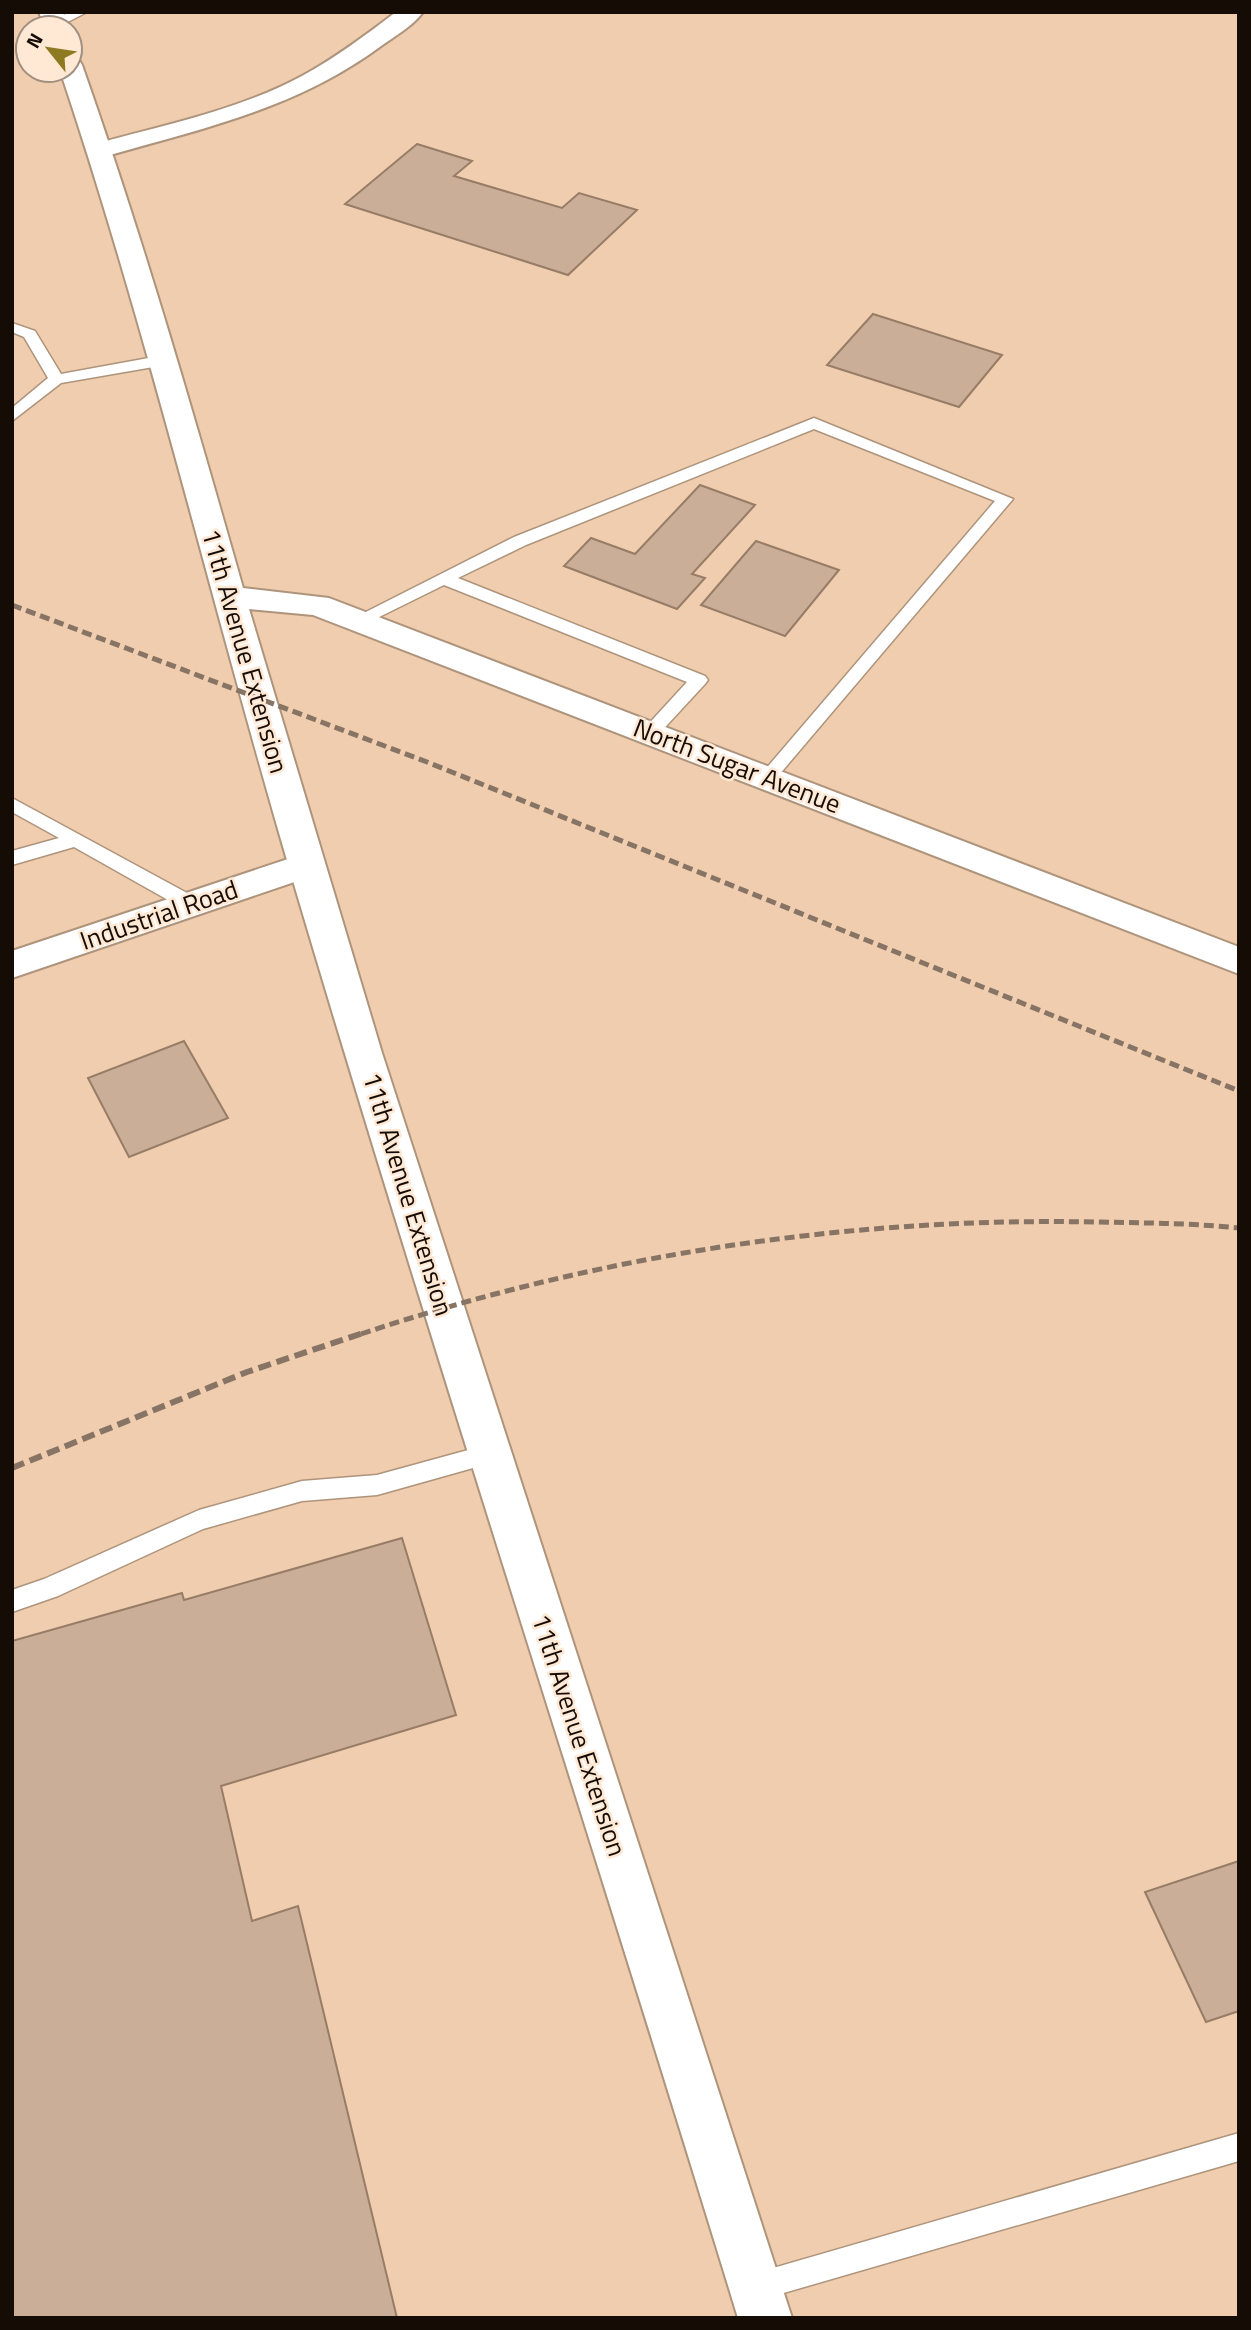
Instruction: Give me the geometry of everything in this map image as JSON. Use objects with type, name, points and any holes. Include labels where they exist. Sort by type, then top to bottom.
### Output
[{"type":"street","points":[[101,150],[245,108],[294,90],[345,62],[411,12]]},
{"type":"street","name":"11th Avenue Extension","points":[[77,84],[101,150],[165,360],[228,597],[306,865],[760,2302]]},
{"type":"street","name":"North Sugar Avenue","points":[[228,597],[318,605],[1239,961]]},
{"type":"street","name":"Industrial Road","points":[[12,965],[306,865]]},
{"type":"lane","points":[[12,327],[30,334],[56,379]]},
{"type":"lane","points":[[12,416],[56,379],[165,360]]},
{"type":"lane","points":[[359,620],[520,541],[814,423],[1005,499],[766,778]]},
{"type":"lane","points":[[445,579],[699,680],[650,733]]},
{"type":"lane","points":[[12,804],[191,904]]},
{"type":"lane","points":[[12,858],[77,840]]},
{"type":"lane","points":[[12,1601],[50,1588],[199,1520],[302,1490],[377,1485],[490,1454]]},
{"type":"lane","points":[[760,2302],[1239,2147]]},
{"type":"shaded area","points":[[12,12],[1239,12],[1239,2318],[12,2318]]},
{"type":"building","points":[[417,144],[472,161],[454,176],[562,208],[579,193],[637,210],[568,275],[345,204]]},
{"type":"building","points":[[873,314],[1002,355],[959,407],[827,365]]},
{"type":"building","points":[[700,485],[755,505],[692,574],[705,578],[677,609],[564,566],[591,538],[635,554]]},
{"type":"building","points":[[756,541],[839,570],[785,636],[701,605]]},
{"type":"building","points":[[184,1041],[228,1118],[129,1157],[88,1078]]},
{"type":"building","points":[[402,1538],[456,1715],[221,1786],[252,1921],[298,1906],[397,2318],[12,2318],[12,1641],[182,1593],[184,1600]]},
{"type":"building","points":[[1239,1861],[1239,2011],[1206,2022],[1145,1892]]},
{"type":"railway","points":[[12,605],[427,762],[1239,1091]]},
{"type":"railway","points":[[361,1334],[450,1306],[541,1282],[724,1246],[817,1234],[1003,1222],[1150,1223],[1239,1228]]},
{"type":"railway","points":[[12,1468],[247,1372],[366,1332]]}]
